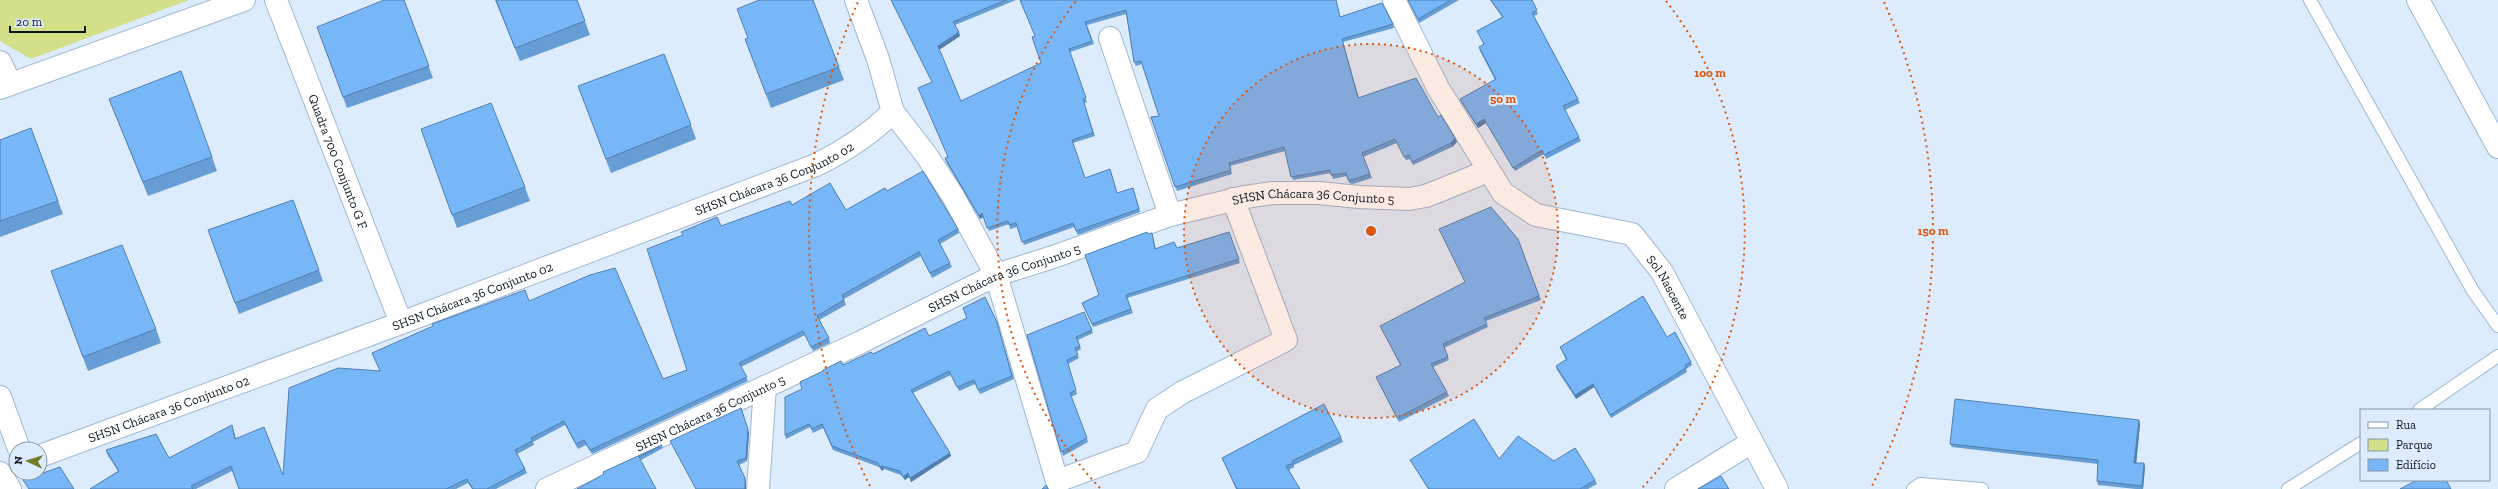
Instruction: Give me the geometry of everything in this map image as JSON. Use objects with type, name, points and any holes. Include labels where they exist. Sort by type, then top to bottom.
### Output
[{"type":"street","points":[[0,62],[5,86],[244,0]]},
{"type":"street","name":"Quadra 700 Conjunto G F","points":[[276,0],[401,323]]},
{"type":"street","points":[[856,0],[878,59],[893,112],[927,156],[953,196],[996,275],[1057,481],[1137,452],[1156,409],[1183,392],[1286,340],[1234,199]]},
{"type":"street","name":"Sol Nascente","points":[[1394,0],[1438,88],[1488,171],[1504,193],[1536,215],[1632,234],[1662,272],[1777,489]]},
{"type":"street","points":[[2418,0],[2498,147]]},
{"type":"street","points":[[1110,38],[1170,215]]},
{"type":"street","name":"SHSN Chácara 36 Conjunto 02","points":[[48,453],[401,323],[816,165],[869,135],[893,112]]},
{"type":"street","name":"SHSN Chácara 36 Conjunto 5","points":[[547,489],[765,387],[996,275],[1053,257],[1170,215],[1234,199],[1273,193],[1319,193],[1359,197],[1409,199],[1426,196],[1488,171]]},
{"type":"street","points":[[758,489],[765,387]]},
{"type":"street","points":[[0,397],[16,441]]},
{"type":"street","points":[[1676,489],[1752,442]]},
{"type":"street","points":[[0,472],[10,489]]},
{"type":"lane","points":[[2310,0],[2473,290],[2498,326]]},
{"type":"lane","points":[[2420,409],[2498,356]]},
{"type":"lane","points":[[2290,489],[2360,444]]},
{"type":"lane","points":[[1913,489],[1920,484],[1982,489]]},
{"type":"green space","points":[[0,0],[189,0],[31,59],[0,41]]},
{"type":"building","points":[[384,0],[404,0],[429,66],[343,97],[317,27]]},
{"type":"building","points":[[496,0],[577,0],[585,21],[515,48]]},
{"type":"building","points":[[759,0],[813,0],[839,67],[766,94],[745,39],[748,38],[737,9]]},
{"type":"building","points":[[891,0],[1006,0],[953,22],[959,32],[938,46],[961,101],[1041,63],[1032,37],[1035,36],[1020,0],[1336,0],[1340,17],[1382,3],[1393,24],[1342,39],[1358,98],[1416,78],[1438,117],[1441,115],[1455,138],[1451,143],[1412,162],[1409,155],[1404,157],[1395,139],[1362,153],[1370,174],[1351,180],[1348,180],[1346,173],[1331,175],[1330,170],[1291,177],[1284,147],[1229,163],[1231,170],[1175,187],[1151,117],[1159,116],[1141,61],[1134,62],[1126,10],[1085,22],[1092,41],[1069,49],[1086,98],[1083,99],[1093,133],[1072,140],[1085,178],[1110,169],[1117,193],[1133,188],[1139,209],[1076,231],[1073,223],[1022,242],[1016,223],[1009,225],[1008,221],[987,228],[982,213],[979,216],[945,158],[948,157],[918,88],[932,82]]},
{"type":"building","points":[[1408,0],[1451,0],[1418,19]]},
{"type":"building","points":[[1491,0],[1532,0],[1537,10],[1532,13],[1578,99],[1563,106],[1579,137],[1544,155],[1542,150],[1513,168],[1484,119],[1476,124],[1460,99],[1496,79],[1479,47],[1484,44],[1477,31],[1503,17]]},
{"type":"building","points":[[664,54],[691,125],[606,159],[578,86]]},
{"type":"building","points":[[181,71],[212,157],[143,182],[109,99]]},
{"type":"building","points":[[491,103],[525,187],[452,215],[421,129]]},
{"type":"building","points":[[31,128],[58,201],[0,221],[0,140]]},
{"type":"building","points":[[923,171],[958,229],[938,240],[950,263],[930,273],[919,252],[842,295],[844,300],[817,316],[829,338],[811,347],[803,331],[739,363],[747,377],[590,450],[584,440],[576,444],[564,421],[531,438],[532,441],[515,450],[525,469],[487,489],[473,489],[467,479],[446,489],[239,489],[231,466],[191,486],[193,489],[90,489],[119,471],[106,450],[156,434],[169,458],[232,425],[235,439],[264,427],[283,475],[289,388],[338,368],[380,371],[372,353],[433,326],[432,324],[525,290],[529,301],[590,275],[615,268],[663,379],[687,370],[647,249],[683,235],[681,232],[717,217],[721,226],[790,201],[792,205],[830,183],[846,210],[885,188],[887,191]]},
{"type":"building","points":[[293,200],[319,270],[235,303],[208,230]]},
{"type":"building","points":[[1491,207],[1518,239],[1539,296],[1484,318],[1487,324],[1443,344],[1448,357],[1431,364],[1447,392],[1397,418],[1376,377],[1401,365],[1380,326],[1465,282],[1439,229]]},
{"type":"building","points":[[1147,232],[1148,234],[1152,233],[1155,249],[1174,242],[1177,248],[1229,232],[1239,259],[1126,295],[1131,309],[1092,324],[1082,303],[1099,295],[1085,255]]},
{"type":"building","points":[[122,245],[156,329],[83,357],[51,271]]},
{"type":"building","points":[[1643,296],[1667,337],[1675,332],[1691,362],[1685,365],[1686,368],[1610,415],[1593,384],[1575,395],[1556,366],[1567,359],[1560,347]]},
{"type":"building","points":[[985,297],[997,322],[1012,376],[978,390],[974,380],[957,387],[949,371],[911,390],[950,453],[910,478],[908,473],[903,477],[900,471],[882,466],[880,467],[878,463],[832,446],[822,424],[812,429],[809,424],[785,435],[785,397],[802,389],[800,382],[841,361],[843,365],[871,352],[873,354],[925,328],[929,336],[967,318],[963,308]]},
{"type":"building","points":[[1084,312],[1092,330],[1076,337],[1080,346],[1075,348],[1078,355],[1067,360],[1076,390],[1070,393],[1087,438],[1061,452],[1027,335]]},
{"type":"building","points":[[1955,399],[2139,420],[2134,463],[2144,463],[2142,486],[2097,481],[2098,460],[1950,444]]},
{"type":"building","points":[[1324,404],[1341,437],[1292,461],[1293,463],[1286,466],[1300,489],[1237,489],[1222,458]]},
{"type":"building","points":[[741,408],[748,429],[746,458],[737,461],[745,478],[745,489],[696,489],[670,441]]},
{"type":"building","points":[[1474,419],[1499,459],[1518,436],[1554,461],[1575,448],[1595,480],[1580,489],[1429,489],[1410,460]]},
{"type":"building","points":[[662,445],[639,457],[656,489],[577,489],[604,474],[603,472]]},
{"type":"building","points":[[60,467],[74,489],[29,489],[24,481],[48,481],[48,471]]},
{"type":"building","points":[[1721,476],[1729,489],[1698,489]]},
{"type":"building","points":[[2415,481],[2447,481],[2451,489],[2400,489]]},
{"type":"building","points":[[1046,485],[1048,489],[1042,489]]}]
